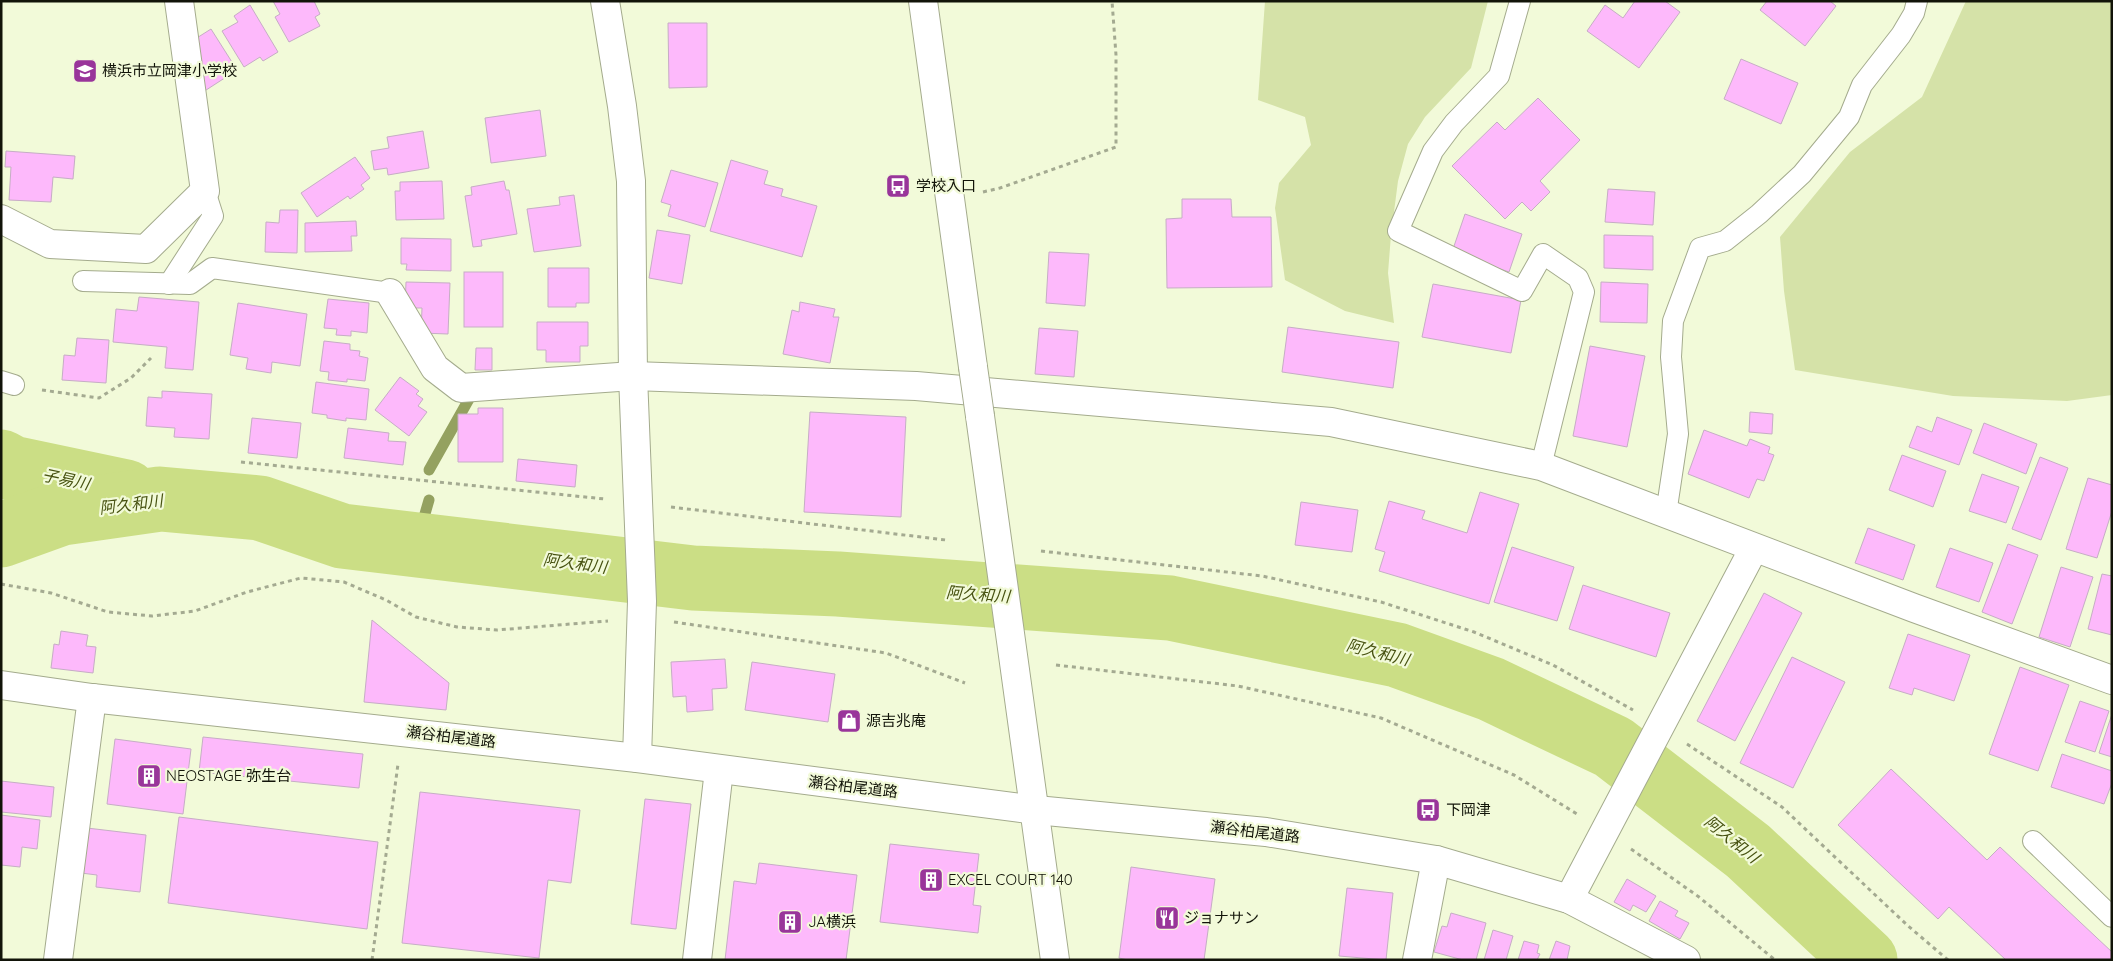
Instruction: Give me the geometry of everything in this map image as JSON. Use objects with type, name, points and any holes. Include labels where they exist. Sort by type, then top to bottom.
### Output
[{"type":"street","points":[[1,219],[50,244],[146,249],[205,191],[179,1]]},
{"type":"street","points":[[606,1],[631,181],[633,376],[642,609],[637,758]]},
{"type":"street","points":[[923,1],[1036,810],[1055,960]]},
{"type":"street","points":[[390,293],[435,368],[461,388],[633,376],[916,386],[1039,395],[1331,422],[1540,466],[1914,608],[2112,680]]},
{"type":"street","points":[[1569,899],[1754,548]]},
{"type":"street","name":"瀬谷柏尾道路","points":[[1,686],[92,698],[637,758],[1036,810],[1266,832],[1436,860],[1569,899],[1686,960]]},
{"type":"street","points":[[58,960],[92,698]]},
{"type":"street","points":[[697,960],[719,770]]},
{"type":"street","points":[[1417,960],[1436,860]]},
{"type":"lane","points":[[1520,1],[1499,76],[1454,123],[1433,151],[1398,231],[1522,291],[1544,254],[1578,278],[1584,292],[1540,466]]},
{"type":"lane","points":[[1666,514],[1678,434],[1671,357],[1673,321],[1700,248],[1724,241],[1760,214],[1802,174],[1848,116],[1862,85],[1901,35],[1918,1]]},
{"type":"lane","points":[[169,284],[214,216],[205,191]]},
{"type":"lane","points":[[83,281],[190,284],[212,268],[390,293]]},
{"type":"lane","points":[[2033,841],[2112,917]]},
{"type":"path","points":[[950,198],[1000,188],[1116,146],[1116,55],[1112,1]]},
{"type":"path","points":[[8,383],[99,398],[131,378],[151,358]]},
{"type":"path","points":[[240,462],[639,514],[946,540]]},
{"type":"path","points":[[1041,551],[1262,576],[1381,602],[1474,632],[1553,665],[1655,735],[1782,807],[1907,925],[1948,960]]},
{"type":"path","points":[[1,584],[51,593],[108,612],[152,616],[195,611],[247,592],[301,578],[344,582],[386,600],[416,617],[456,628],[497,630],[642,609],[886,653],[965,683]]},
{"type":"path","points":[[1056,665],[1238,686],[1381,718],[1514,775],[1610,823],[1775,960]]},
{"type":"path","points":[[372,960],[402,731]]},
{"type":"green space","points":[[1265,1],[1488,1],[1471,68],[1425,117],[1408,144],[1398,181],[1388,273],[1394,323],[1345,311],[1285,280],[1275,208],[1279,183],[1311,145],[1305,117],[1258,100]]},
{"type":"green space","points":[[1966,1],[2112,1],[2112,395],[2067,401],[1953,396],[1795,370],[1784,291],[1780,237],[1850,152],[1922,97]]},
{"type":"building","points":[[273,1],[314,1],[320,14],[315,17],[320,26],[289,42],[275,17],[280,14]]},
{"type":"building","points":[[1635,1],[1665,1],[1680,12],[1639,68],[1587,31],[1605,5],[1623,18]]},
{"type":"building","points":[[1767,1],[1830,1],[1836,6],[1805,46],[1760,10]]},
{"type":"building","points":[[250,5],[278,52],[263,61],[260,57],[244,67],[222,31],[238,22],[234,16]]},
{"type":"building","points":[[668,23],[707,23],[707,87],[669,88]]},
{"type":"building","points":[[211,29],[237,70],[200,94],[192,41]]},
{"type":"building","points":[[1741,59],[1798,83],[1781,124],[1724,99]]},
{"type":"building","points":[[1538,98],[1580,140],[1540,181],[1550,192],[1531,211],[1522,202],[1505,219],[1452,166],[1497,122],[1505,130]]},
{"type":"building","points":[[540,110],[546,156],[491,163],[485,118]]},
{"type":"building","points":[[423,131],[429,168],[388,175],[387,168],[374,170],[371,151],[389,148],[387,137]]},
{"type":"building","points":[[6,151],[75,156],[73,179],[53,177],[51,202],[9,200],[11,167],[5,167]]},
{"type":"building","points":[[355,157],[370,178],[361,185],[364,189],[350,199],[348,196],[317,217],[301,193]]},
{"type":"building","points":[[731,160],[768,171],[764,184],[783,189],[781,196],[817,206],[802,257],[710,231]]},
{"type":"building","points":[[671,170],[718,183],[705,227],[668,216],[671,205],[661,202]]},
{"type":"building","points":[[442,181],[444,219],[396,220],[395,191],[400,191],[400,182]]},
{"type":"building","points":[[504,181],[506,190],[509,190],[517,234],[481,240],[482,246],[473,247],[465,196],[472,195],[471,187]]},
{"type":"building","points":[[1608,189],[1655,192],[1653,225],[1605,222]]},
{"type":"building","points":[[574,195],[581,246],[534,252],[527,209],[560,205],[559,197]]},
{"type":"building","points":[[1182,199],[1231,199],[1232,217],[1271,217],[1272,287],[1167,288],[1166,219],[1182,218]]},
{"type":"building","points":[[280,210],[298,210],[297,253],[265,252],[266,222],[279,223]]},
{"type":"building","points":[[1465,214],[1522,234],[1509,272],[1452,252]]},
{"type":"building","points":[[356,221],[357,236],[351,236],[352,251],[305,252],[305,223]]},
{"type":"building","points":[[657,230],[690,235],[682,284],[649,278]]},
{"type":"building","points":[[1604,235],[1653,236],[1653,270],[1604,268]]},
{"type":"building","points":[[401,238],[451,239],[451,271],[406,270],[407,264],[401,264]]},
{"type":"building","points":[[1049,252],[1089,254],[1085,306],[1046,303]]},
{"type":"building","points":[[548,268],[589,268],[589,303],[576,303],[576,307],[548,307]]},
{"type":"building","points":[[464,272],[503,272],[503,327],[464,327]]},
{"type":"building","points":[[406,282],[450,283],[448,334],[421,333],[422,308],[405,308]]},
{"type":"building","points":[[1601,282],[1648,284],[1647,323],[1600,322]]},
{"type":"building","points":[[1433,284],[1521,300],[1511,353],[1422,337]]},
{"type":"building","points":[[139,297],[199,302],[193,370],[165,368],[167,347],[113,342],[116,309],[137,311]]},
{"type":"building","points":[[328,299],[369,303],[367,333],[351,331],[351,336],[336,335],[337,329],[324,328]]},
{"type":"building","points":[[800,302],[835,309],[833,317],[839,317],[830,363],[783,354],[792,310],[799,312]]},
{"type":"building","points":[[238,303],[307,314],[300,366],[272,362],[271,373],[246,369],[248,358],[230,355]]},
{"type":"building","points":[[537,322],[588,322],[588,346],[580,346],[580,362],[546,362],[546,350],[537,350]]},
{"type":"building","points":[[1288,327],[1399,342],[1393,388],[1282,372]]},
{"type":"building","points":[[1039,328],[1078,331],[1074,377],[1035,374]]},
{"type":"building","points":[[77,338],[109,340],[106,383],[62,380],[64,355],[75,356]]},
{"type":"building","points":[[324,341],[350,344],[350,350],[360,351],[359,356],[368,358],[365,381],[347,379],[347,382],[328,380],[329,372],[320,371]]},
{"type":"building","points":[[1590,346],[1645,356],[1627,447],[1573,436]]},
{"type":"building","points":[[476,348],[492,348],[492,370],[475,370]]},
{"type":"building","points":[[400,377],[419,391],[416,394],[423,399],[418,406],[427,412],[409,436],[375,410]]},
{"type":"building","points":[[316,382],[369,389],[366,420],[346,418],[346,421],[312,413]]},
{"type":"building","points":[[162,391],[212,394],[209,439],[174,437],[175,428],[146,426],[148,397],[162,398]]},
{"type":"building","points":[[478,408],[503,408],[503,462],[458,462],[458,414],[478,414]]},
{"type":"building","points":[[810,412],[906,417],[901,517],[804,512]]},
{"type":"building","points":[[1750,412],[1773,414],[1772,434],[1749,432]]},
{"type":"building","points":[[1937,417],[1972,430],[1959,465],[1909,447],[1917,426],[1932,432]]},
{"type":"building","points":[[252,418],[301,423],[297,458],[248,453]]},
{"type":"building","points":[[1984,423],[2037,444],[2026,474],[1973,453]]},
{"type":"building","points":[[348,428],[389,433],[388,441],[406,442],[403,465],[344,458]]},
{"type":"building","points":[[1704,430],[1747,446],[1750,439],[1770,447],[1768,453],[1774,455],[1764,481],[1757,479],[1749,498],[1688,474]]},
{"type":"building","points":[[1902,455],[1946,471],[1933,507],[1889,490]]},
{"type":"building","points":[[2040,457],[2068,468],[2041,540],[2012,529]]},
{"type":"building","points":[[518,459],[577,465],[575,487],[516,481]]},
{"type":"building","points":[[1982,474],[2019,487],[2006,523],[1969,511]]},
{"type":"building","points":[[2088,478],[2112,485],[2112,511],[2097,558],[2066,549]]},
{"type":"building","points":[[1480,492],[1519,504],[1489,604],[1379,571],[1385,552],[1375,549],[1389,501],[1425,511],[1422,519],[1467,533]]},
{"type":"building","points":[[1301,502],[1358,510],[1352,552],[1295,545]]},
{"type":"building","points":[[1868,528],[1915,545],[1903,580],[1855,563]]},
{"type":"building","points":[[2008,544],[2038,555],[2012,624],[1982,612]]},
{"type":"building","points":[[1512,547],[1574,567],[1557,621],[1494,602]]},
{"type":"building","points":[[1950,548],[1993,563],[1979,602],[1936,587]]},
{"type":"building","points":[[2061,567],[2093,577],[2070,647],[2039,637]]},
{"type":"building","points":[[2102,574],[2112,576],[2112,635],[2088,629]]},
{"type":"building","points":[[1583,585],[1670,613],[1656,657],[1569,629]]},
{"type":"building","points":[[1764,593],[1802,613],[1735,741],[1697,721]]},
{"type":"building","points":[[372,620],[449,683],[446,710],[364,702]]},
{"type":"building","points":[[61,631],[88,635],[86,646],[96,647],[93,673],[51,668],[54,644],[59,645]]},
{"type":"building","points":[[1908,634],[1970,655],[1954,701],[1914,688],[1912,695],[1889,688]]},
{"type":"building","points":[[1792,657],[1845,682],[1793,788],[1740,763]]},
{"type":"building","points":[[725,659],[727,688],[712,689],[713,710],[687,712],[686,696],[673,697],[671,662]]},
{"type":"building","points":[[752,662],[835,674],[828,722],[745,710]]},
{"type":"building","points":[[2020,667],[2069,685],[2038,771],[1989,754]]},
{"type":"building","points":[[2080,701],[2109,711],[2095,752],[2065,742]]},
{"type":"building","points":[[2112,714],[2112,757],[2099,753]]},
{"type":"building","points":[[203,737],[363,754],[359,788],[199,772]]},
{"type":"building","name":"NEOSTAGE 弥生台","points":[[115,739],[191,749],[183,814],[107,804]]},
{"type":"building","points":[[2062,754],[2112,771],[2112,783],[2104,804],[2051,787]]},
{"type":"building","points":[[1891,769],[1987,860],[2000,847],[2112,952],[2112,960],[2006,960],[1949,907],[1938,919],[1838,825]]},
{"type":"building","points":[[1,781],[54,787],[51,817],[1,812]]},
{"type":"building","points":[[420,792],[580,810],[571,883],[548,880],[539,958],[402,943]]},
{"type":"building","points":[[645,799],[691,804],[676,929],[631,924]]},
{"type":"building","points":[[1,815],[40,820],[37,849],[22,847],[20,867],[1,865]]},
{"type":"building","points":[[179,817],[378,842],[367,929],[168,903]]},
{"type":"building","points":[[87,828],[146,835],[140,892],[96,887],[97,875],[81,873]]},
{"type":"building","name":"EXCEL COURT 140","points":[[890,844],[979,854],[973,905],[981,906],[978,933],[880,922]]},
{"type":"building","name":"JA横浜","points":[[759,863],[857,875],[846,960],[725,960],[734,881],[756,884]]},
{"type":"building","name":"ジョナサン","points":[[1131,867],[1215,879],[1204,960],[1128,960],[1119,958]]},
{"type":"building","points":[[1627,879],[1656,896],[1646,912],[1633,905],[1630,911],[1614,902]]},
{"type":"building","points":[[1347,888],[1393,893],[1386,960],[1339,956]]},
{"type":"building","points":[[1660,901],[1678,911],[1675,916],[1689,923],[1680,939],[1649,921]]},
{"type":"building","points":[[1451,913],[1486,923],[1476,960],[1463,960],[1434,952],[1442,926],[1447,927]]},
{"type":"building","points":[[1493,930],[1513,936],[1506,960],[1484,960]]},
{"type":"building","points":[[1524,941],[1539,945],[1537,953],[1540,954],[1537,960],[1518,960]]},
{"type":"building","points":[[1556,941],[1570,946],[1567,960],[1549,960]]},
{"type":"waterway","points":[[429,470],[469,399]]},
{"type":"waterway","name":"子易川","points":[[1,462],[12,468],[126,492]]},
{"type":"waterway","name":"阿久和川","points":[[1,535],[62,513],[160,499],[260,508],[342,536],[693,578],[838,584],[1170,608],[1397,655],[1491,689],[1613,747],[1748,851],[1865,960]]},
{"type":"waterway","points":[[416,545],[429,500]]},
{"type":"place","name":"横浜市立岡津小学校","points":[[85,71]]},
{"type":"place","name":"学校入口","points":[[898,186]]},
{"type":"place","name":"源吉兆庵","points":[[849,721]]},
{"type":"place","name":"NEOSTAGE 弥生台","points":[[149,776]]},
{"type":"place","name":"下岡津","points":[[1428,810]]},
{"type":"place","name":"EXCEL COURT 140","points":[[931,880]]},
{"type":"place","name":"ジョナサン","points":[[1167,918]]},
{"type":"place","name":"JA横浜","points":[[790,922]]}]
